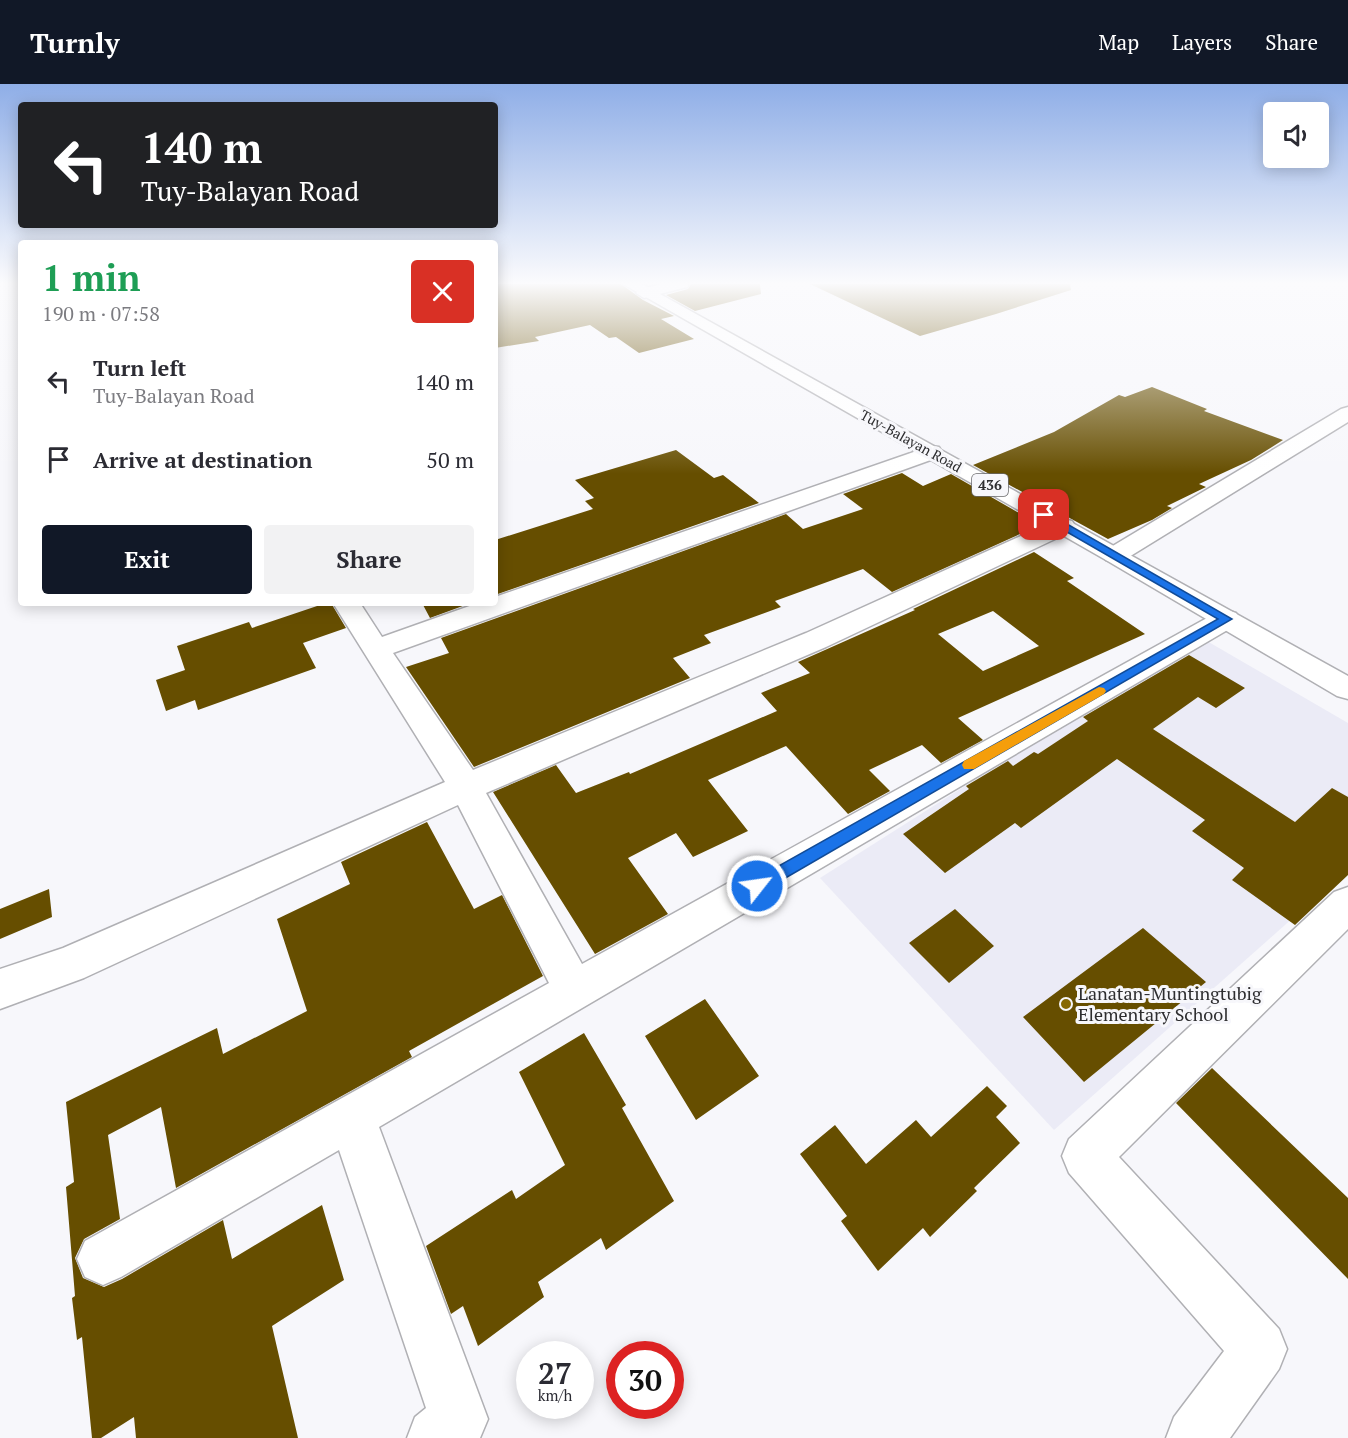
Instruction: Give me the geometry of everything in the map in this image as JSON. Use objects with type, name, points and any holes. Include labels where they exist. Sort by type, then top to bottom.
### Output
[{"type":"street","name":"Tuy-Balayan Road","points":[[742,347],[1348,688]]},
{"type":"street","points":[[1115,555],[1348,413]]},
{"type":"street","points":[[498,606],[931,452]]},
{"type":"street","points":[[0,989],[70,965],[466,787],[816,640],[1063,526]]},
{"type":"street","points":[[348,606],[466,787],[574,990]]},
{"type":"street","points":[[376,649],[497,606]]},
{"type":"street","points":[[103,1260],[1226,619]]},
{"type":"street","points":[[1195,1438],[1259,1349],[1086,1156],[1348,904]]},
{"type":"street","points":[[352,1118],[459,1419],[436,1438]]},
{"type":"shaded area","name":"Lanatan-Muntingtubig Elementary School","points":[[1200,637],[1348,723],[1348,869],[1054,1130],[820,878]]},
{"type":"building","points":[[631,347],[662,347],[639,353]]},
{"type":"building","points":[[1152,387],[1207,409],[1204,411],[1283,440],[1251,460],[1199,484],[1206,487],[1167,506],[1172,508],[1152,520],[1108,539],[973,465],[1054,432],[1119,395],[1125,397]]},
{"type":"building","points":[[676,450],[714,478],[723,475],[759,503],[498,594],[498,539],[593,509],[585,501],[594,498],[575,480]]},
{"type":"building","points":[[902,473],[923,486],[951,474],[1040,525],[892,592],[863,569],[775,601],[781,607],[704,635],[711,643],[673,658],[690,678],[474,767],[406,667],[449,653],[441,638],[786,514],[803,529],[863,509],[843,494]]},
{"type":"building","points":[[1034,552],[1074,578],[1067,581],[1145,634],[958,718],[983,740],[941,763],[922,745],[869,770],[890,791],[848,814],[786,746],[708,780],[748,831],[693,857],[676,833],[628,858],[668,914],[595,954],[493,792],[556,765],[576,793],[629,772],[630,774],[777,711],[761,693],[810,673],[798,662],[915,610],[913,609]],"holes":[[[993,611],[1039,646],[983,671],[938,634]]]},
{"type":"building","points":[[317,606],[333,606],[346,628],[303,643],[316,668],[198,710],[195,700],[166,711],[156,680],[185,670],[177,646],[249,622],[252,628]]},
{"type":"building","points":[[424,606],[463,606],[430,618]]},
{"type":"building","points":[[1189,655],[1245,688],[1216,708],[1198,697],[1153,729],[1295,822],[1332,788],[1348,797],[1348,875],[1295,925],[1232,880],[1244,868],[1192,831],[1205,820],[1117,759],[1021,828],[1015,823],[945,873],[903,834],[969,789],[966,786],[1008,761],[1013,766],[1034,752],[1038,754],[1088,721],[1083,717]]},
{"type":"building","points":[[427,822],[474,909],[502,895],[543,976],[409,1051],[412,1057],[176,1188],[161,1107],[108,1135],[120,1219],[84,1239],[75,1258],[83,1278],[104,1287],[122,1279],[223,1220],[232,1259],[322,1205],[344,1280],[272,1326],[298,1438],[136,1438],[134,1417],[101,1438],[92,1438],[82,1337],[77,1340],[72,1298],[75,1296],[66,1187],[74,1182],[66,1102],[217,1028],[223,1054],[307,1011],[277,919],[350,884],[341,862]]},
{"type":"building","points":[[49,889],[52,917],[0,939],[0,909]]},
{"type":"building","points":[[955,909],[994,946],[949,983],[909,943]]},
{"type":"building","points":[[1143,928],[1206,982],[1084,1082],[1023,1017]]},
{"type":"building","points":[[705,999],[759,1076],[696,1120],[645,1036]]},
{"type":"building","points":[[584,1033],[626,1105],[622,1108],[674,1201],[606,1250],[601,1238],[538,1282],[544,1297],[478,1346],[463,1306],[451,1314],[426,1246],[512,1190],[516,1199],[565,1165],[519,1072]]},
{"type":"building","points":[[1212,1068],[1348,1198],[1348,1279],[1176,1103]]},
{"type":"building","points":[[987,1086],[1007,1106],[996,1117],[1020,1143],[974,1188],[977,1191],[930,1237],[923,1228],[878,1271],[841,1221],[847,1216],[800,1154],[835,1125],[866,1164],[916,1120],[931,1137]]},
{"type":"slow traffic","points":[[969,765],[1099,691]]},
{"type":"place","name":"Lanatan-Muntingtubig Elementary School","points":[[1066,1004]]},
{"type":"route","points":[[757,886],[1226,619],[1044,515]]}]
